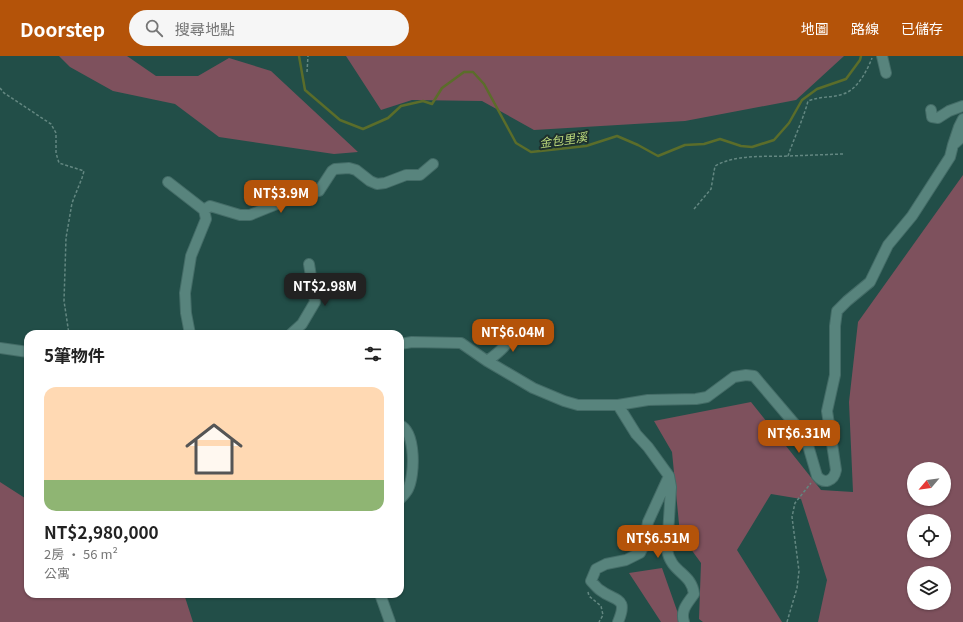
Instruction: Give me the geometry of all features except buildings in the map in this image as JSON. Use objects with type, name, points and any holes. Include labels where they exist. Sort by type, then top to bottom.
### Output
[{"type":"street","points":[[882,56],[886,73]]},
{"type":"street","points":[[931,110],[932,117],[938,118],[949,111],[963,106]]},
{"type":"street","points":[[404,343],[412,342],[461,343],[487,361],[533,388],[564,401],[578,405],[618,405],[648,400],[696,399],[707,397],[734,377],[746,375],[754,376],[799,429],[806,442],[817,476],[820,480],[832,480],[836,470],[827,412],[835,375],[835,326],[837,311],[870,282],[888,245],[912,216],[950,157],[959,127],[963,120]]},
{"type":"street","points":[[954,145],[963,136]]},
{"type":"street","points":[[204,210],[210,206],[240,215],[250,215],[294,197],[319,191],[332,171],[335,169],[349,168],[356,170],[370,181],[377,184],[385,183],[406,175],[420,175],[433,164]]},
{"type":"street","points":[[168,182],[204,210],[206,219],[191,256],[185,293],[186,313],[189,330]]},
{"type":"street","points":[[295,330],[302,324],[315,302],[315,294],[309,264]]},
{"type":"street","points":[[487,361],[502,350],[516,328]]},
{"type":"street","points":[[0,348],[24,351]]},
{"type":"street","points":[[618,405],[636,434],[648,447],[669,476],[671,487],[667,550],[669,559],[690,581],[694,588],[694,594],[683,610],[682,616],[684,622]]},
{"type":"street","points":[[404,427],[411,439],[413,455],[410,484],[404,494]]},
{"type":"street","points":[[618,622],[623,611],[622,605],[617,600],[600,591],[591,581],[596,569],[606,564],[626,560],[640,553],[644,545],[648,522],[669,476]]},
{"type":"street","points":[[381,598],[390,622]]},
{"type":"path","points":[[306,72],[308,56]]},
{"type":"path","points":[[788,156],[794,137],[804,117],[808,101],[818,97],[843,94],[849,91],[868,69],[873,56]]},
{"type":"path","points":[[0,88],[4,93],[51,124],[56,134],[56,153],[59,163],[84,171],[72,203],[66,238],[64,301],[69,330]]},
{"type":"path","points":[[694,209],[710,189],[715,166],[724,161],[735,159],[843,154]]},
{"type":"path","points":[[786,622],[797,588],[799,571],[792,517],[795,503],[817,476]]},
{"type":"path","points":[[591,581],[588,589],[589,596],[601,606],[603,615],[599,622]]},
{"type":"shaded area","points":[[59,56],[127,56],[156,76],[198,76],[229,58],[271,71],[358,152],[334,154],[219,137],[175,104],[113,91],[70,67]]},
{"type":"shaded area","points":[[346,56],[844,56],[796,100],[685,121],[534,130],[482,101],[412,100],[381,110]]},
{"type":"shaded area","points":[[963,175],[963,622],[818,622],[827,580],[801,499],[771,494],[737,550],[782,622],[703,622],[699,619],[701,563],[680,534],[672,452],[654,421],[751,402],[821,490],[853,492],[849,402],[858,322]]},
{"type":"shaded area","points":[[0,482],[24,497],[24,598],[185,598],[193,622],[0,622]]},
{"type":"shaded area","points":[[662,568],[681,622],[661,622],[629,573]]},
{"type":"waterway","name":"金包里溪","points":[[299,56],[305,90],[340,120],[363,129],[388,118],[401,106],[423,101],[432,104],[442,88],[464,72],[473,72],[484,84],[516,143],[531,152],[586,146],[617,136],[658,156],[685,145],[704,144],[720,139],[741,146],[752,147],[774,140],[789,123],[802,100],[817,89],[846,79],[860,60],[861,56]]}]
